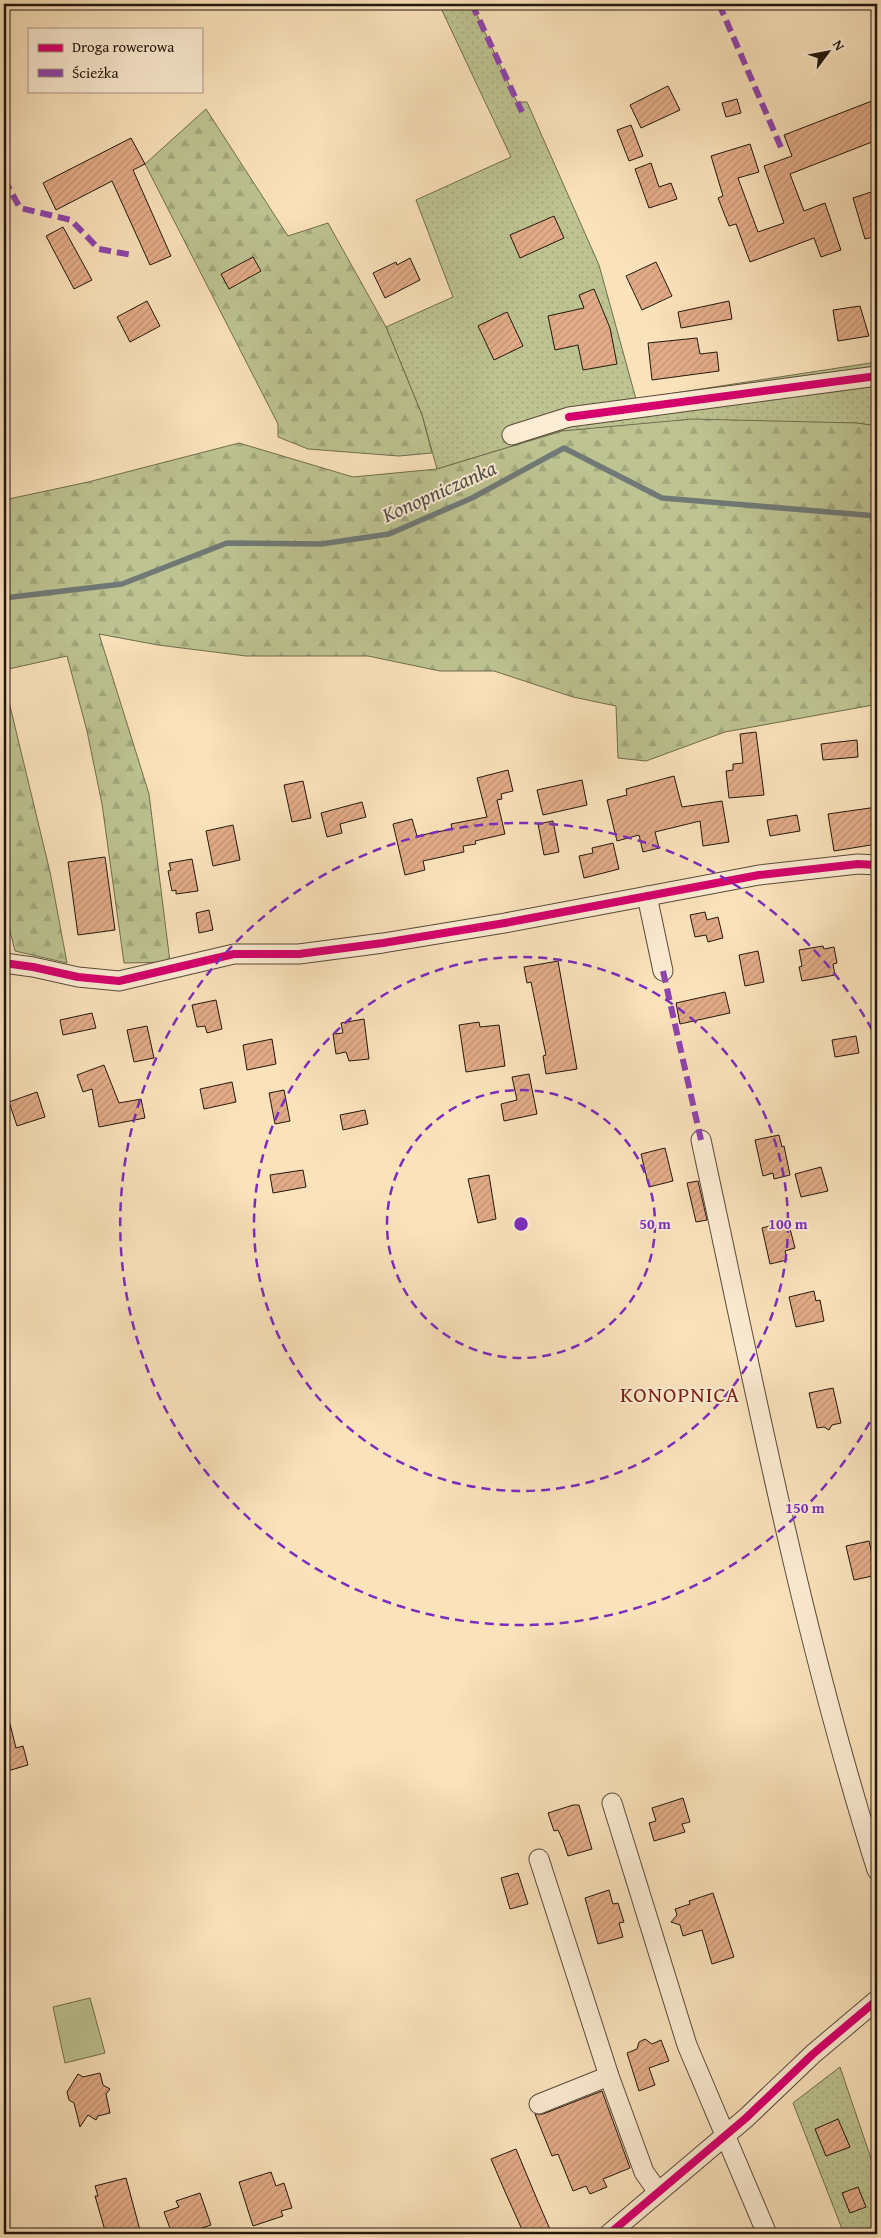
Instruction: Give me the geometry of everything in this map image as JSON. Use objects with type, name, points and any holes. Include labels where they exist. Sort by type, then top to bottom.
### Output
[{"type":"street","points":[[512,435],[569,416],[877,376]]},
{"type":"street","points":[[4,963],[78,977],[119,981],[234,954],[299,954],[383,943],[505,923],[759,875],[858,864],[877,865]]},
{"type":"street","points":[[647,896],[663,971]]},
{"type":"street","points":[[701,1140],[798,1585],[850,1785],[877,1870]]},
{"type":"street","points":[[612,1803],[687,2044],[724,2136],[767,2234]]},
{"type":"street","points":[[539,1859],[609,2076],[644,2172],[658,2192]]},
{"type":"street","points":[[609,2234],[724,2136],[813,2054],[877,2000]]},
{"type":"street","points":[[539,2104],[609,2076]]},
{"type":"green space","points":[[439,4],[472,4],[517,102],[527,102],[599,265],[636,399],[877,362],[877,426],[857,423],[562,431],[437,469],[422,415],[386,327],[453,297],[416,200],[511,157]]},
{"type":"green space","points":[[206,109],[288,236],[328,223],[386,327],[422,415],[432,453],[399,456],[308,449],[278,437],[278,424],[145,164]]},
{"type":"green space","points":[[692,419],[857,423],[877,426],[877,648],[873,705],[725,732],[646,761],[618,758],[616,706],[573,697],[494,671],[440,671],[368,656],[246,656],[158,645],[99,634],[149,794],[170,962],[124,963],[102,804],[87,731],[67,656],[4,670],[4,500],[88,482],[239,443],[353,477],[437,469],[562,431]]},
{"type":"green space","points":[[4,681],[50,872],[67,963],[15,951],[4,907]]},
{"type":"green space","points":[[90,1998],[105,2053],[65,2063],[53,2007]]},
{"type":"green space","points":[[840,2067],[877,2176],[877,2234],[844,2234],[793,2103]]},
{"type":"building","points":[[668,86],[680,110],[641,128],[630,105]]},
{"type":"building","points":[[737,99],[741,113],[726,117],[722,103]]},
{"type":"building","points":[[877,99],[877,140],[790,174],[804,211],[825,203],[841,250],[821,257],[814,238],[750,262],[736,224],[729,226],[718,198],[723,196],[711,156],[750,144],[759,172],[738,178],[758,232],[784,223],[764,166],[792,156],[784,135]]},
{"type":"building","points":[[631,125],[643,156],[629,161],[617,130]]},
{"type":"building","points":[[131,138],[145,164],[133,170],[171,256],[150,265],[112,181],[56,210],[43,183]]},
{"type":"building","points":[[651,163],[659,187],[671,183],[677,199],[649,208],[635,169]]},
{"type":"building","points":[[877,190],[877,236],[865,239],[853,198]]},
{"type":"building","points":[[554,216],[564,238],[520,258],[510,235]]},
{"type":"building","points":[[63,227],[92,280],[74,289],[46,236]]},
{"type":"building","points":[[253,257],[261,271],[229,289],[221,274]]},
{"type":"building","points":[[410,258],[420,280],[385,298],[373,273],[396,262],[397,265]]},
{"type":"building","points":[[656,262],[672,296],[642,310],[626,276]]},
{"type":"building","points":[[594,289],[610,328],[617,364],[583,370],[578,345],[555,350],[548,316],[584,308],[579,295]]},
{"type":"building","points":[[147,301],[160,326],[130,342],[117,317]]},
{"type":"building","points":[[729,301],[732,319],[681,328],[678,312]]},
{"type":"building","points":[[860,306],[869,336],[838,341],[833,310]]},
{"type":"building","points":[[507,312],[523,346],[494,360],[478,326]]},
{"type":"building","points":[[697,338],[700,354],[717,352],[719,371],[652,380],[648,343]]},
{"type":"building","points":[[756,732],[764,795],[729,798],[726,771],[733,770],[733,764],[743,763],[740,734]]},
{"type":"building","points":[[857,740],[858,757],[823,760],[821,744]]},
{"type":"building","points":[[508,770],[513,791],[501,794],[502,799],[497,800],[505,834],[475,841],[476,844],[463,846],[464,852],[423,861],[425,870],[405,875],[393,824],[412,819],[417,836],[452,829],[451,824],[487,817],[477,778]]},
{"type":"building","points":[[674,776],[682,807],[722,801],[729,842],[703,846],[700,821],[655,832],[659,848],[643,852],[639,835],[617,841],[607,800],[627,795],[626,789]]},
{"type":"building","points":[[582,780],[587,805],[543,815],[537,790]]},
{"type":"building","points":[[303,781],[311,818],[292,822],[284,785]]},
{"type":"building","points":[[362,802],[366,817],[340,824],[342,833],[327,837],[321,813]]},
{"type":"building","points":[[877,807],[877,844],[834,851],[828,814]]},
{"type":"building","points":[[797,815],[800,831],[770,836],[767,820]]},
{"type":"building","points":[[553,821],[559,852],[544,855],[538,824]]},
{"type":"building","points":[[233,825],[240,860],[213,866],[206,831]]},
{"type":"building","points":[[613,843],[619,869],[584,878],[579,856],[593,853],[592,848]]},
{"type":"building","points":[[105,857],[115,930],[78,935],[68,862]]},
{"type":"building","points":[[192,859],[198,891],[176,894],[176,890],[172,891],[168,871],[171,870],[169,863]]},
{"type":"building","points":[[209,910],[213,930],[199,933],[196,913]]},
{"type":"building","points":[[705,912],[707,920],[718,917],[723,938],[708,942],[706,935],[695,937],[690,915]]},
{"type":"building","points":[[823,946],[824,949],[834,947],[837,963],[833,964],[835,975],[802,981],[799,967],[802,966],[799,950]]},
{"type":"building","points":[[758,951],[764,982],[745,986],[739,955]]},
{"type":"building","points":[[558,961],[577,1069],[546,1074],[543,1056],[546,1055],[531,982],[527,983],[524,967]]},
{"type":"building","points":[[725,992],[730,1013],[680,1024],[676,1003]]},
{"type":"building","points":[[216,1000],[222,1029],[207,1033],[205,1026],[197,1027],[192,1005]]},
{"type":"building","points":[[92,1013],[96,1028],[63,1035],[60,1020]]},
{"type":"building","points":[[364,1019],[369,1059],[349,1061],[346,1052],[336,1054],[333,1034],[343,1033],[341,1023]]},
{"type":"building","points":[[479,1022],[480,1027],[499,1025],[505,1066],[466,1072],[459,1025]]},
{"type":"building","points":[[147,1026],[154,1058],[134,1062],[127,1030]]},
{"type":"building","points":[[856,1036],[859,1053],[835,1057],[832,1040]]},
{"type":"building","points":[[272,1039],[276,1064],[247,1070],[243,1045]]},
{"type":"building","points":[[104,1065],[119,1103],[141,1099],[145,1118],[99,1127],[92,1089],[83,1092],[77,1075]]},
{"type":"building","points":[[529,1074],[537,1114],[504,1121],[501,1104],[517,1100],[512,1077]]},
{"type":"building","points":[[232,1082],[236,1102],[204,1109],[200,1089]]},
{"type":"building","points":[[284,1090],[290,1121],[275,1124],[269,1093]]},
{"type":"building","points":[[37,1092],[45,1117],[17,1126],[9,1102]]},
{"type":"building","points":[[365,1110],[368,1124],[343,1130],[340,1115]]},
{"type":"building","points":[[779,1135],[782,1147],[784,1146],[790,1175],[774,1179],[773,1173],[763,1176],[755,1140]]},
{"type":"building","points":[[665,1148],[673,1181],[649,1187],[641,1154]]},
{"type":"building","points":[[821,1167],[828,1191],[801,1197],[795,1174]]},
{"type":"building","points":[[303,1170],[306,1187],[273,1193],[270,1175]]},
{"type":"building","points":[[489,1175],[496,1219],[478,1223],[468,1179]]},
{"type":"building","points":[[698,1181],[707,1220],[696,1222],[687,1183]]},
{"type":"building","points":[[788,1221],[795,1248],[785,1251],[787,1260],[770,1264],[762,1228]]},
{"type":"building","points":[[814,1291],[816,1301],[820,1300],[824,1321],[796,1327],[789,1297]]},
{"type":"building","points":[[833,1388],[841,1423],[832,1425],[829,1430],[824,1427],[817,1428],[809,1393]]},
{"type":"building","points":[[869,1541],[872,1554],[875,1554],[877,1575],[854,1580],[846,1546]]},
{"type":"building","points":[[9,1720],[16,1748],[23,1746],[28,1765],[4,1772],[4,1721]]},
{"type":"building","points":[[683,1798],[690,1822],[682,1824],[685,1832],[654,1841],[649,1823],[656,1821],[652,1808]]},
{"type":"building","points":[[579,1805],[592,1849],[568,1856],[558,1830],[554,1831],[548,1813]]},
{"type":"building","points":[[518,1873],[528,1904],[510,1909],[501,1878]]},
{"type":"building","points":[[609,1890],[613,1904],[618,1903],[624,1922],[619,1923],[623,1937],[598,1944],[585,1898]]},
{"type":"building","points":[[713,1893],[734,1957],[712,1964],[702,1930],[683,1936],[680,1925],[671,1922],[677,1915],[675,1909],[690,1904],[689,1901]]},
{"type":"building","points":[[645,2039],[652,2044],[661,2040],[669,2061],[649,2068],[655,2085],[639,2091],[627,2053],[637,2049],[639,2042]]},
{"type":"building","points":[[100,2073],[103,2085],[110,2089],[106,2094],[110,2113],[98,2116],[96,2120],[88,2115],[80,2127],[74,2103],[69,2100],[67,2092],[78,2074],[83,2077]]},
{"type":"building","points":[[602,2091],[630,2168],[603,2179],[607,2187],[590,2194],[586,2186],[573,2191],[558,2154],[552,2156],[535,2114],[543,2114]]},
{"type":"building","points":[[838,2119],[850,2147],[826,2156],[815,2129]]},
{"type":"building","points":[[516,2149],[552,2234],[524,2234],[491,2159]]},
{"type":"building","points":[[271,2172],[276,2186],[284,2183],[292,2208],[281,2211],[283,2216],[253,2226],[239,2182]]},
{"type":"building","points":[[126,2178],[141,2234],[106,2234],[95,2196],[98,2196],[95,2186]]},
{"type":"building","points":[[858,2187],[866,2207],[850,2213],[842,2193]]},
{"type":"building","points":[[200,2193],[211,2225],[184,2234],[172,2234],[164,2212],[179,2207],[176,2201]]},
{"type":"waterway","name":"Konopniczanka","points":[[4,598],[122,584],[227,543],[321,544],[389,534],[472,498],[564,448],[662,498],[877,516]]},
{"type":"marked path","points":[[472,4],[522,112]]},
{"type":"marked path","points":[[719,4],[783,152]]},
{"type":"marked path","points":[[873,4],[877,14]]},
{"type":"marked path","points":[[4,179],[20,208],[71,220],[99,249],[132,255]]},
{"type":"marked path","points":[[663,971],[701,1140]]},
{"type":"cycle path","points":[[569,417],[877,376]]},
{"type":"cycle path","points":[[4,963],[78,977],[119,981],[234,954],[299,954],[383,943],[505,923],[759,875],[858,864],[877,865]]},
{"type":"cycle path","points":[[609,2234],[746,2118],[813,2054],[877,2000]]},
{"type":"district","name":"KONOPNICA","points":[[680,1394]]}]
